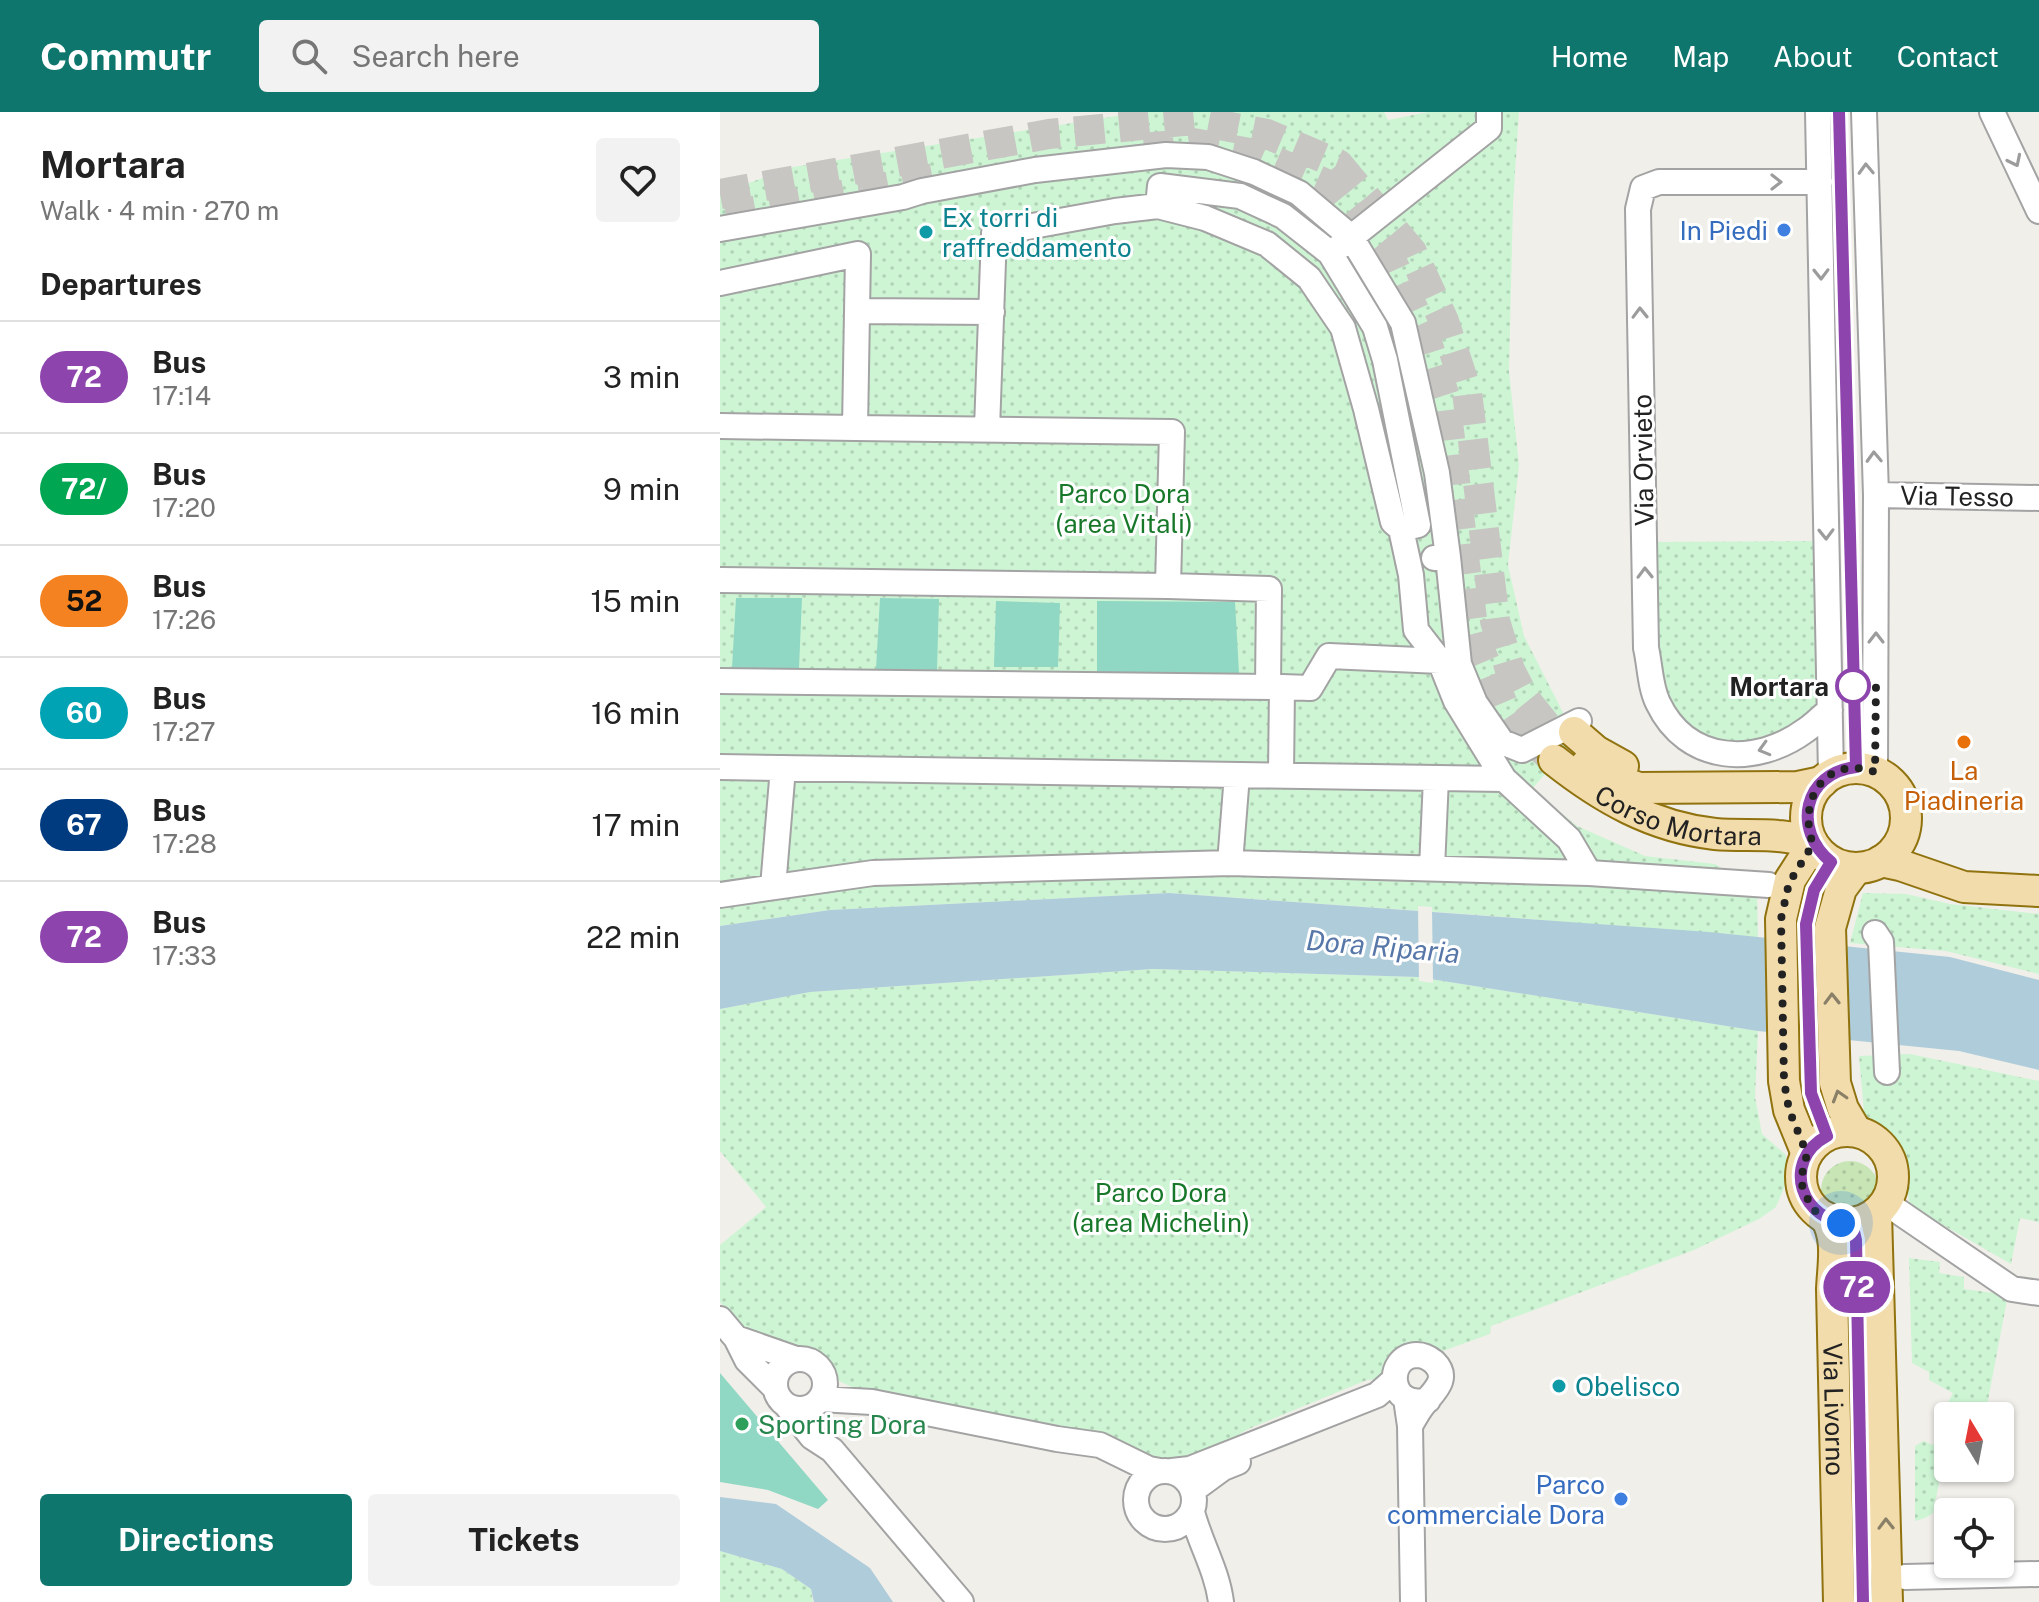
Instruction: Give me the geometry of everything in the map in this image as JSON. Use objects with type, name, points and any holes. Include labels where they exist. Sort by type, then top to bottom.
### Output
[{"type":"main road","points":[[1561,746],[1561,790],[1592,810],[1627,827],[1675,842],[1774,850],[1784,860],[1779,883],[1786,1099],[1807,1154]]},
{"type":"main road","name":"Corso Mortara","points":[[1561,746],[1607,777],[1639,788],[1798,787],[1826,779]]},
{"type":"main road","name":"Corso Mortara","points":[[1561,746],[1606,797],[1638,815],[1713,834],[1793,837],[1813,844]]},
{"type":"main road","points":[[1856,1131],[1838,1096],[1833,1057],[1830,928],[1841,889],[1868,866],[1897,848],[1906,831],[1906,815],[1892,784],[1875,772],[1856,767],[1826,779],[1809,804],[1807,817],[1813,844],[1831,862],[1868,866],[1900,865],[1964,887],[2039,891]]},
{"type":"main road","points":[[1906,831],[1923,852],[1963,867],[2039,873]]},
{"type":"main road","points":[[1779,883],[1813,844]]},
{"type":"main road","points":[[1856,1131],[1872,1138],[1889,1156],[1893,1180],[1881,1208],[1852,1223],[1841,1223],[1813,1209],[1803,1190],[1801,1178],[1807,1154],[1813,1146],[1837,1132],[1856,1131]]},
{"type":"main road","name":"Via Livorno","points":[[1881,1208],[1887,1602]]},
{"type":"main road","name":"Via Livorno","points":[[1825,1217],[1833,1232],[1834,1245],[1832,1304],[1839,1602]]},
{"type":"street","points":[[1330,253],[1489,128],[1489,112]]},
{"type":"street","points":[[1818,112],[1830,710],[1826,779]]},
{"type":"street","points":[[1864,112],[1876,495],[1875,772]]},
{"type":"street","points":[[1992,112],[2039,211]]},
{"type":"street","points":[[720,229],[1035,170],[1166,155],[1208,157],[1254,172],[1299,193],[1351,237],[1403,323],[1437,473],[1440,558],[1459,664],[1475,703],[1502,742],[1522,750],[1561,746]]},
{"type":"street","name":"Via Orvieto","points":[[1820,182],[1659,182],[1643,188],[1638,209],[1638,256],[1646,648],[1656,700],[1668,721],[1683,737],[1700,748],[1720,753],[1760,751],[1783,743],[1805,731],[1830,710]]},
{"type":"street","points":[[1158,206],[1160,186],[1240,196],[1283,216],[1330,253],[1375,327],[1385,360],[1418,525],[1401,529]]},
{"type":"street","points":[[987,429],[994,233],[1158,206],[1205,218],[1267,244],[1309,278],[1343,328],[1393,522],[1401,529],[1411,575],[1416,630],[1440,661],[1456,701],[1504,779],[1569,839],[1589,873]]},
{"type":"street","points":[[720,283],[858,254],[855,428]]},
{"type":"street","points":[[858,311],[992,312]]},
{"type":"street","points":[[720,426],[1172,432],[1168,586]]},
{"type":"street","name":"Via Tesso","points":[[1876,495],[2039,498]]},
{"type":"street","points":[[720,580],[1269,589],[1281,775]]},
{"type":"street","points":[[720,681],[1310,688],[1329,656],[1440,661]]},
{"type":"street","points":[[720,767],[1504,779]]},
{"type":"street","points":[[773,887],[783,768]]},
{"type":"street","points":[[1230,863],[1237,775]]},
{"type":"street","points":[[1432,868],[1436,778]]},
{"type":"street","points":[[720,895],[873,873],[1230,863],[1589,873],[1779,883]]},
{"type":"street","points":[[1875,933],[1881,942],[1887,1072]]},
{"type":"street","points":[[1881,1208],[2012,1289],[2039,1293]]},
{"type":"street","points":[[720,1319],[736,1338],[747,1360],[812,1437],[832,1450],[961,1602]]},
{"type":"street","points":[[736,1338],[814,1363],[823,1374],[872,1402]]},
{"type":"street","points":[[781,1397],[778,1371],[783,1364],[796,1359]]},
{"type":"street","points":[[823,1374],[825,1384],[817,1402],[832,1450]]},
{"type":"street","points":[[1407,1393],[1413,1602]]},
{"type":"street","points":[[1135,1498],[1140,1484],[1148,1476],[1190,1469],[1370,1398],[1407,1393]]},
{"type":"street","points":[[1161,1530],[1172,1529],[1184,1522],[1192,1501],[1223,1468],[1386,1405],[1407,1393]]},
{"type":"street","points":[[781,1397],[800,1409],[817,1402],[872,1402],[1100,1445],[1140,1466],[1181,1475],[1192,1501],[1201,1542],[1213,1568],[1221,1602]]},
{"type":"street","points":[[1057,1439],[1113,1468],[1126,1480],[1140,1516],[1148,1525],[1182,1545],[1193,1557],[1208,1602]]},
{"type":"street","points":[[1905,1577],[2039,1574]]},
{"type":"green space","name":"Parco Dora (area Vitali)","points":[[1142,112],[1384,112],[1388,120],[1428,112],[1519,112],[1513,204],[1509,371],[1519,465],[1508,565],[1524,636],[1576,738],[1532,789],[1577,826],[1645,856],[1715,864],[1757,889],[1758,938],[1169,893],[830,910],[720,926],[720,191],[793,167]]},
{"type":"green space","points":[[1820,541],[1825,708],[1788,736],[1721,749],[1676,720],[1652,651],[1654,542]]},
{"type":"green space","points":[[736,598],[802,598],[799,668],[732,668]]},
{"type":"green space","points":[[880,598],[939,599],[937,670],[876,669]]},
{"type":"green space","points":[[996,601],[1060,603],[1058,667],[994,667]]},
{"type":"green space","points":[[1097,601],[1235,602],[1239,673],[1097,673]]},
{"type":"green space","points":[[1863,893],[1906,894],[1950,904],[2039,914],[2039,974],[1946,951],[1850,943]]},
{"type":"green space","name":"Parco Dora (area Michelin)","points":[[1153,969],[1418,977],[1758,1031],[1755,1097],[1762,1134],[1786,1155],[1786,1183],[1776,1207],[1759,1219],[1694,1250],[1491,1326],[1490,1334],[1440,1352],[1418,1345],[1401,1346],[1389,1358],[1380,1379],[1367,1380],[1253,1427],[1241,1433],[1234,1443],[1168,1463],[860,1391],[837,1380],[817,1360],[807,1355],[759,1346],[720,1302],[720,1245],[766,1207],[720,1151],[720,1009],[810,992]]},
{"type":"green space","points":[[1910,1054],[2039,1081],[2039,1222],[2020,1218],[2011,1264],[1910,1206],[1900,1148],[1865,1123],[1859,1056]]},
{"type":"green space","points":[[1850,1161],[1871,1169],[1879,1190],[1871,1211],[1850,1219],[1829,1211],[1821,1190],[1829,1169]]},
{"type":"green space","points":[[1909,1258],[1940,1262],[1939,1273],[1964,1277],[1964,1289],[2008,1295],[1988,1402],[1948,1402],[1953,1393],[1929,1380],[1929,1372],[1912,1363]]},
{"type":"green space","name":"Sporting Dora","points":[[720,1373],[828,1500],[818,1509],[768,1490],[720,1482]]},
{"type":"green space","points":[[1924,1441],[1934,1443],[1934,1482],[1939,1482],[1933,1513],[1915,1521],[1915,1446]]},
{"type":"green space","points":[[720,1551],[782,1569],[811,1589],[813,1602],[720,1602]]},
{"type":"water","name":"Dora Riparia","points":[[1169,893],[1709,932],[1950,957],[2039,980],[2039,1070],[1959,1051],[1758,1031],[1418,977],[1153,969],[810,992],[720,1009],[720,926],[830,910]]},
{"type":"water","points":[[720,1497],[776,1504],[870,1568],[893,1602],[814,1602],[811,1589],[782,1569],[720,1551]]},
{"type":"pier","points":[[1418,906],[1432,907],[1433,983],[1419,981]]},
{"type":"pier","points":[[1771,935],[1839,942],[1845,1044],[1769,1037]]},
{"type":"tunnel","points":[[720,194],[1049,134],[1194,120],[1267,134],[1338,164],[1412,252],[1444,321],[1467,392],[1495,621],[1510,670],[1525,699],[1562,745]]},
{"type":"tunnel","points":[[1144,148],[1193,143],[1261,155],[1324,183],[1393,264],[1423,330],[1445,397],[1473,626],[1479,648],[1505,709],[1519,729],[1554,760]]},
{"type":"tunnel","points":[[726,216],[946,176]]},
{"type":"bus line","name":"72","points":[[1839,112],[1856,767],[1842,770],[1822,782],[1809,804],[1807,817],[1813,844],[1831,862],[1814,890],[1806,924],[1811,1093],[1827,1136],[1807,1154],[1801,1178],[1803,1190],[1813,1209],[1821,1216],[1841,1223],[1852,1223],[1856,1240],[1863,1602]]},
{"type":"place","name":"In Piedi","points":[[1784,230]]},
{"type":"place","name":"Ex torri di raffreddamento","points":[[926,232]]},
{"type":"place","name":"Mortara","points":[[1853,686]]},
{"type":"place","name":"La Piadineria","points":[[1964,742]]},
{"type":"place","name":"Obelisco","points":[[1559,1386]]},
{"type":"place","name":"Sporting Dora","points":[[742,1424]]},
{"type":"place","name":"Parco commerciale Dora","points":[[1621,1499]]},
{"type":"route","points":[[1841,1223],[1821,1216],[1813,1209],[1803,1190],[1802,1166],[1807,1154],[1789,1110],[1784,1081],[1781,919],[1789,883],[1813,844],[1807,817],[1815,791],[1822,782],[1842,770],[1856,767],[1875,772],[1876,683],[1853,686]]}]
